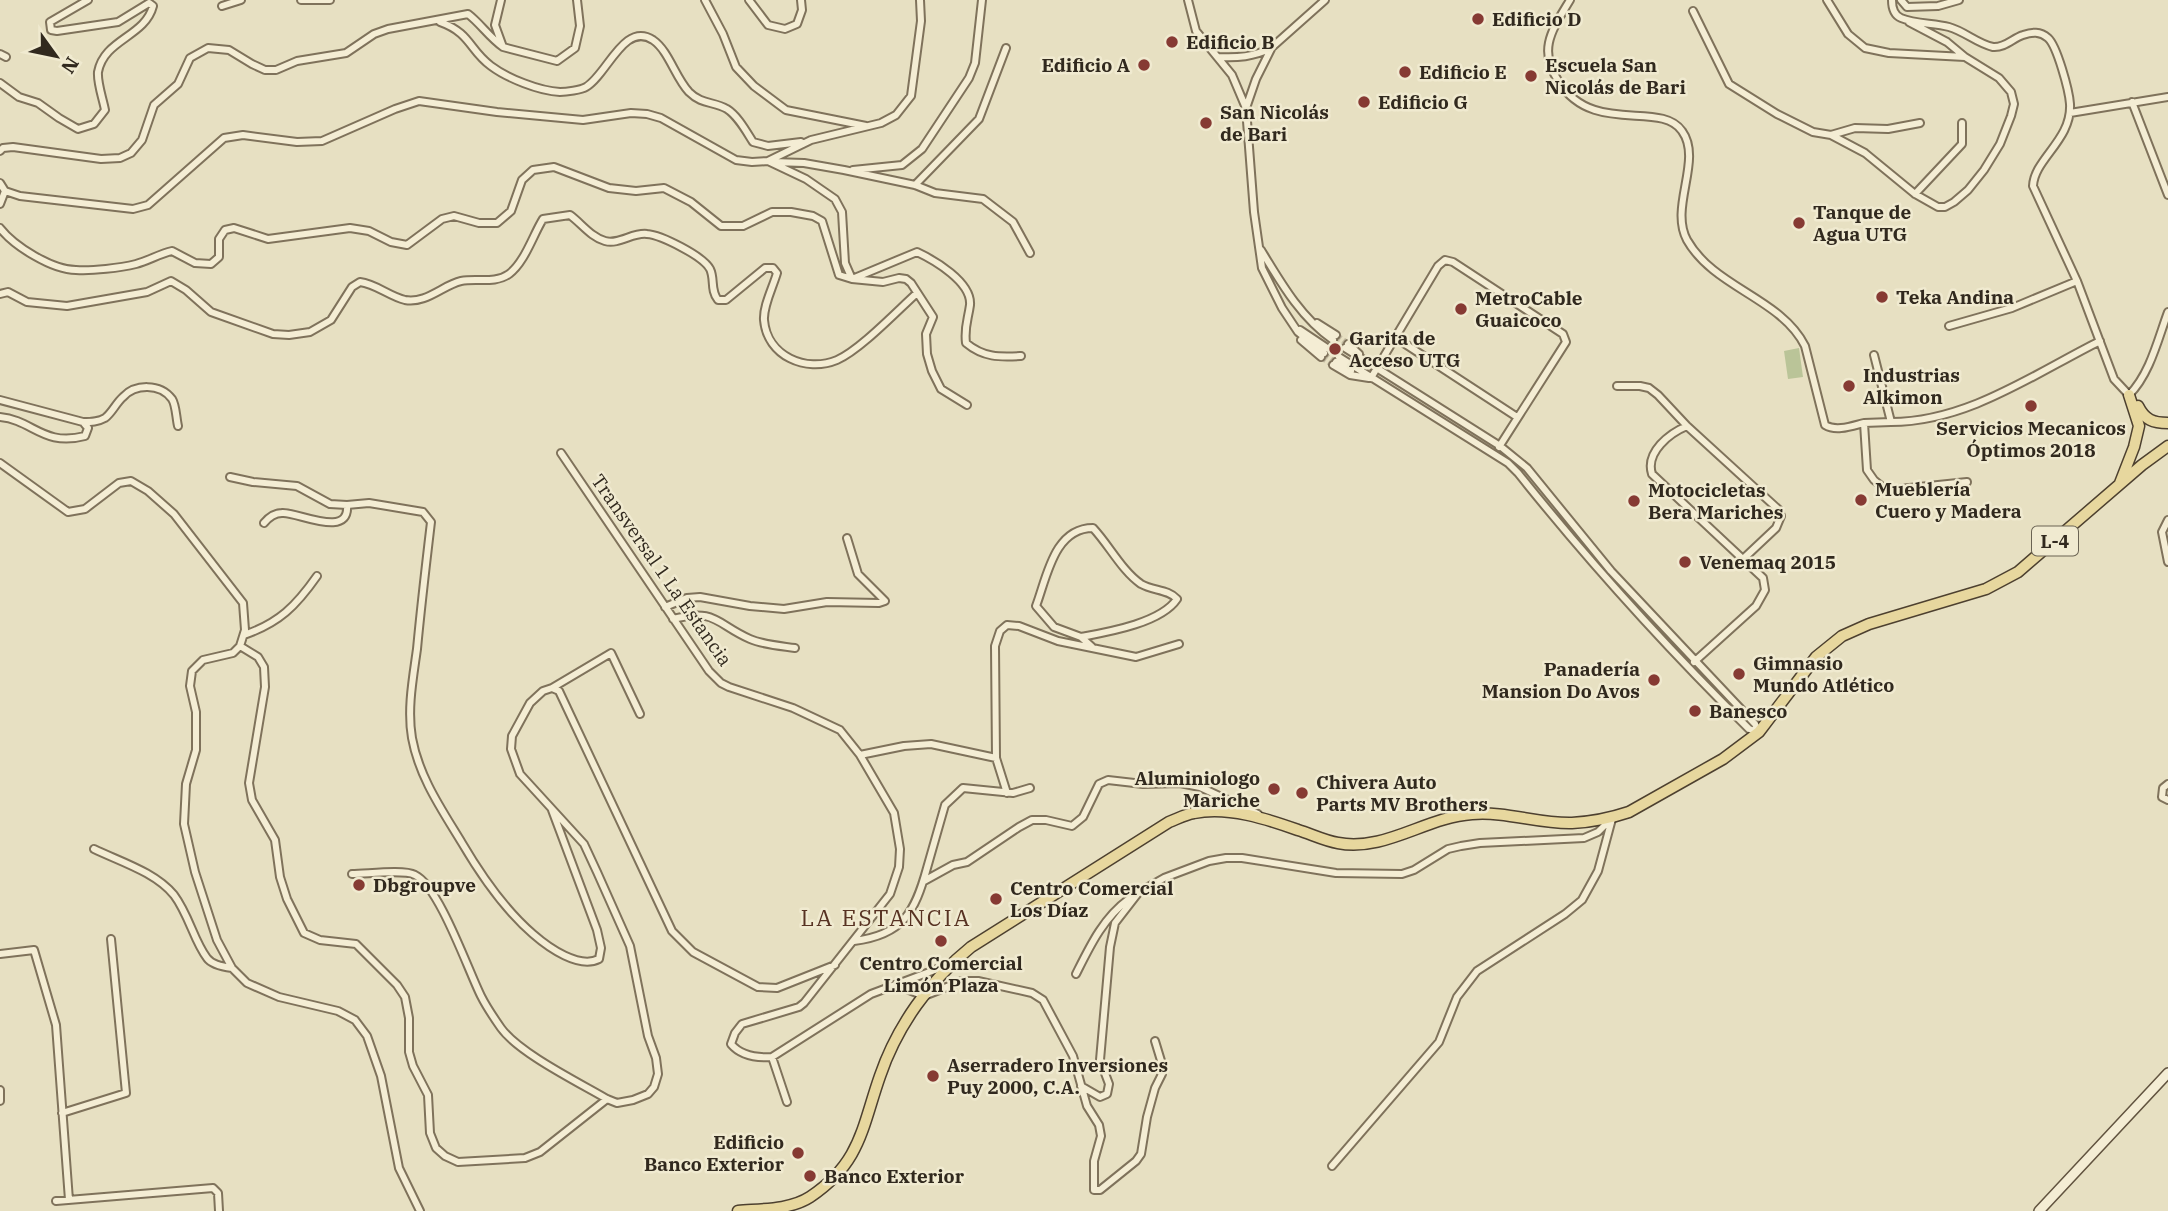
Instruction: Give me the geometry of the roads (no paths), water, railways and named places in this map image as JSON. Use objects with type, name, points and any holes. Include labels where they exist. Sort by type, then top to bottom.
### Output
[{"type":"main road","points":[[2129,395],[2135,399],[2146,418],[2152,422],[2168,423]]},
{"type":"main road","points":[[2119,484],[2134,447],[2139,426],[2129,395]]},
{"type":"main road","name":"L-4","points":[[738,1211],[792,1205],[810,1197],[838,1172],[854,1153],[864,1130],[880,1074],[908,1016],[947,965],[982,939],[1169,821],[1194,813],[1219,811],[1269,820],[1338,843],[1359,844],[1382,842],[1447,818],[1471,814],[1500,814],[1571,823],[1613,817],[1646,804],[1723,759],[1759,732],[1806,668],[1833,641],[1870,624],[2002,582],[2039,555],[2119,484],[2168,446]]},
{"type":"main road","points":[[2039,1211],[2168,1073]]},
{"type":"street","points":[[0,83],[19,97],[38,103],[78,129],[94,124],[105,110],[98,73],[106,53],[150,19],[153,6],[149,3],[118,22],[51,30],[50,22],[88,0]]},
{"type":"street","points":[[222,6],[241,0]]},
{"type":"street","points":[[301,0],[330,0]]},
{"type":"street","points":[[501,0],[495,25],[503,47]]},
{"type":"street","points":[[0,151],[13,147],[101,159],[120,158],[131,153],[142,140],[155,105],[178,84],[190,58],[208,48],[229,50],[265,70],[276,70],[297,61],[346,53],[374,34],[388,29],[468,14],[488,36],[503,47],[557,61],[575,48],[580,26],[577,0]]},
{"type":"street","points":[[705,0],[736,67],[754,86],[786,110],[869,126]]},
{"type":"street","points":[[749,0],[768,25],[785,29],[797,24],[802,10],[801,0]]},
{"type":"street","points":[[438,21],[454,27],[470,41],[489,65],[519,82],[560,92],[586,87],[612,60],[626,40],[638,35],[649,37],[657,43],[688,91],[702,102],[727,109],[740,122],[753,142],[768,146],[811,140],[869,126],[896,115],[911,96],[921,21],[920,0]]},
{"type":"street","points":[[844,170],[902,165],[922,149],[969,78],[975,63],[982,0]]},
{"type":"street","points":[[1188,0],[1196,31],[1232,75],[1246,108],[1254,212],[1262,268],[1282,308],[1300,334],[1324,353]]},
{"type":"street","points":[[1218,57],[1239,58],[1272,48],[1325,0]]},
{"type":"street","points":[[1570,0],[1550,36],[1547,53],[1552,73],[1563,89],[1580,104],[1612,115],[1656,117],[1671,121],[1683,131],[1688,160],[1681,217],[1689,244],[1709,267],[1784,320],[1799,334],[1805,346],[1825,425],[1830,429],[1942,416],[1977,404],[2099,341]]},
{"type":"street","points":[[1827,0],[1848,34],[1865,48],[1889,53],[1965,57]]},
{"type":"street","points":[[1693,11],[1729,84],[1777,114],[1813,132],[1831,135],[1866,153],[1915,194],[1938,207],[1945,207],[1968,190],[2000,144],[2014,104],[2011,92],[1999,78],[1947,43],[1901,18],[1894,11],[1892,0]]},
{"type":"street","points":[[1901,0],[1907,7],[1916,9],[1959,0]]},
{"type":"street","points":[[1901,18],[1950,27],[1995,47],[2004,46],[2026,34],[2038,32],[2047,36],[2053,43],[2067,89],[2070,113],[2061,137],[2036,174],[2033,186],[2077,281],[2114,379],[2129,395],[2147,367],[2168,312]]},
{"type":"street","points":[[915,185],[979,119],[1006,48]]},
{"type":"street","points":[[1246,108],[1256,79],[1272,48]]},
{"type":"street","points":[[2070,113],[2168,97]]},
{"type":"street","points":[[0,183],[5,191],[20,196],[132,209],[148,205],[225,138],[243,135],[297,142],[322,141],[419,101],[583,120],[631,113],[647,114],[660,118],[736,160],[804,163],[915,185],[935,193],[983,199],[1013,222],[1030,253]]},
{"type":"street","points":[[2132,102],[2168,195]]},
{"type":"street","points":[[1831,135],[1854,128],[1888,129],[1920,123]]},
{"type":"street","points":[[1915,194],[1962,144],[1962,123]]},
{"type":"street","points":[[768,161],[811,140]]},
{"type":"street","points":[[768,161],[806,179],[835,199],[842,212],[845,263],[852,279]]},
{"type":"street","points":[[0,228],[9,240],[46,261],[74,271],[138,264],[172,251],[195,263],[211,264],[219,257],[219,239],[225,230],[234,228],[268,239],[350,228],[369,231],[391,242],[407,245],[442,219],[454,216],[478,223],[497,223],[511,211],[522,180],[533,170],[554,167],[609,188],[636,191],[664,188],[691,202],[721,226],[743,226],[772,212],[791,212],[813,216],[822,221],[839,275],[883,282],[899,278],[912,283],[933,317],[926,334],[927,354],[932,371],[941,389],[967,405]]},
{"type":"street","points":[[0,204],[5,191]]},
{"type":"street","points":[[0,294],[8,292],[27,302],[67,306],[148,292],[171,281],[211,312],[273,334],[289,335],[310,332],[331,320],[352,287],[360,282],[370,283],[407,301],[431,296],[460,281],[501,279],[519,264],[543,219],[570,215],[583,224],[594,238],[609,243],[646,233],[676,244],[710,269],[713,294],[718,300],[726,300],[765,268],[773,268],[777,273],[764,318],[769,340],[787,358],[807,366],[837,360],[870,337],[917,293]]},
{"type":"street","points":[[1260,249],[1287,292],[1314,325],[1334,337]]},
{"type":"street","points":[[852,279],[917,252],[938,262],[966,288],[970,302],[965,327],[966,343],[975,351],[993,358],[1021,356]]},
{"type":"street","points":[[1371,378],[1438,266],[1445,260],[1453,262],[1563,334],[1566,342],[1495,454]]},
{"type":"street","points":[[1950,326],[2012,309],[2077,281]]},
{"type":"street","points":[[1396,338],[1517,417]]},
{"type":"street","points":[[1346,346],[1376,370],[1500,446],[1527,468],[1611,571],[1755,724],[1759,732]]},
{"type":"street","points":[[1874,355],[1891,422]]},
{"type":"street","points":[[1371,378],[1350,375],[1336,361],[1350,371],[1363,373],[1495,454],[1518,473],[1574,543],[1688,668],[1749,729],[1759,732]]},
{"type":"street","points":[[0,400],[83,422],[98,421],[107,416],[134,387],[144,386],[165,392],[174,401],[178,426]]},
{"type":"street","points":[[1617,386],[1649,388],[1779,510],[1781,516],[1776,528],[1742,560]]},
{"type":"street","points":[[0,417],[9,418],[45,437],[75,439],[85,436],[88,428],[83,422]]},
{"type":"street","points":[[1864,424],[1867,470],[1877,484],[1885,489],[1967,482]]},
{"type":"street","points":[[1687,426],[1665,440],[1657,450],[1651,460],[1652,474],[1763,578],[1765,590],[1762,598],[1688,668]]},
{"type":"street","name":"Transversal 1 La Estancia","points":[[561,453],[709,671],[721,683],[822,720],[840,730],[860,755],[894,813],[900,849],[897,878],[890,894],[811,996],[799,1007],[742,1024],[735,1033],[731,1044],[735,1049],[759,1058],[772,1057]]},
{"type":"street","points":[[0,463],[68,512],[85,509],[119,483],[131,481],[148,491],[174,514],[243,603],[244,635],[240,646],[233,653],[202,660],[192,671],[190,686],[196,712],[196,750],[186,784],[184,824],[195,872],[217,940],[232,968],[247,983],[279,997],[338,1011],[355,1020],[367,1036],[381,1076],[399,1168],[420,1211]]},
{"type":"street","points":[[230,477],[297,486],[330,504],[369,503],[423,512],[431,522],[410,704],[412,737],[419,766],[433,796],[481,876],[517,920],[543,943],[580,961],[592,963],[599,959],[601,948],[597,930],[552,808]]},
{"type":"street","points":[[264,523],[271,516],[285,512],[320,523],[337,521],[344,518],[348,512],[347,505]]},
{"type":"street","points":[[2168,520],[2162,533],[2168,562]]},
{"type":"street","points":[[1081,637],[1150,619],[1172,606],[1177,599],[1172,594],[1142,585],[1093,528],[1080,528],[1065,540],[1054,555],[1036,606],[1054,627],[1081,637],[1092,647]]},
{"type":"street","points":[[665,607],[687,598],[701,597],[784,609],[827,602],[885,601],[858,574],[847,538]]},
{"type":"street","points":[[244,635],[267,627],[282,617],[301,599],[317,576]]},
{"type":"street","points":[[673,619],[692,614],[705,615],[751,639],[795,648]]},
{"type":"street","points":[[1007,793],[996,758],[995,646],[1000,631],[1007,625],[1019,626],[1058,641],[1136,657],[1179,644]]},
{"type":"street","points":[[240,646],[258,657],[264,667],[265,687],[249,783],[252,800],[275,840],[280,877],[287,899],[304,933],[320,940],[356,944],[397,985],[405,997],[409,1018],[409,1052],[428,1095],[430,1133],[436,1148],[458,1162],[525,1158],[540,1152],[607,1099]]},
{"type":"street","points":[[352,874],[406,872],[418,876],[434,897],[456,937],[481,996],[502,1030],[537,1058],[607,1099],[617,1103],[648,1094],[654,1087],[658,1074],[630,946],[584,844],[520,774],[510,750],[512,736],[530,703],[543,691],[611,653],[640,713]]},
{"type":"street","points":[[552,688],[559,691],[672,931],[693,952],[758,987],[777,988],[835,965]]},
{"type":"street","points":[[860,755],[904,746],[931,744],[996,758]]},
{"type":"street","points":[[924,881],[953,865],[967,862],[1032,820],[1072,826],[1083,817],[1099,784],[1108,780],[1143,784],[1180,783],[1200,787],[1269,820]]},
{"type":"street","points":[[2168,784],[2162,792],[2162,797],[2168,800]]},
{"type":"street","points":[[854,941],[875,939],[899,925],[915,905],[945,805],[950,798],[963,788],[1007,793],[1030,788]]},
{"type":"street","points":[[1076,974],[1103,925],[1117,908],[1164,878],[1209,861],[1242,858],[1336,873],[1402,874],[1415,870],[1448,849],[1480,843],[1584,838],[1598,832],[1613,817]]},
{"type":"street","points":[[1332,1166],[1439,1042],[1457,997],[1477,971],[1582,900],[1598,871],[1613,817]]},
{"type":"street","points":[[94,849],[162,884],[184,910],[208,959],[232,968]]},
{"type":"street","points":[[1081,1086],[1100,1097],[1107,1094],[1110,1084],[1100,1060],[1110,947],[1115,923],[1139,892]]},
{"type":"street","points":[[62,1113],[126,1093],[111,939]]},
{"type":"street","points":[[0,954],[34,950],[56,1025],[69,1200]]},
{"type":"street","points":[[787,1102],[772,1057],[871,994],[947,965]]},
{"type":"street","points":[[897,985],[924,996],[962,981],[978,981],[1032,993],[1043,1000],[1073,1055],[1087,1106],[1101,1136],[1094,1161],[1094,1190],[1100,1190],[1141,1154],[1147,1116],[1162,1073],[1156,1041]]},
{"type":"street","points":[[0,1090],[0,1101]]},
{"type":"street","points":[[56,1201],[213,1188],[218,1193],[219,1211]]},
{"type":"tunnel","points":[[1336,335],[1348,344]]},
{"type":"tunnel","points":[[1333,340],[1345,348]]},
{"type":"tunnel","points":[[1327,348],[1339,357]]},
{"type":"tunnel","points":[[1324,353],[1336,362]]},
{"type":"tunnel","points":[[1321,357],[1333,365]]},
{"type":"place","name":"Edificio D","points":[[1478,19]]},
{"type":"place","name":"Edificio B","points":[[1172,42]]},
{"type":"place","name":"Edificio A","points":[[1144,65]]},
{"type":"place","name":"Edificio E","points":[[1405,72]]},
{"type":"place","name":"Escuela San Nicolás de Bari","points":[[1531,76]]},
{"type":"place","name":"Edificio G","points":[[1364,102]]},
{"type":"place","name":"San Nicolás de Bari","points":[[1206,123]]},
{"type":"place","name":"Tanque de Agua UTG","points":[[1799,223]]},
{"type":"place","name":"Teka Andina","points":[[1882,297]]},
{"type":"place","name":"MetroCable Guaicoco","points":[[1461,309]]},
{"type":"place","name":"Garita de Acceso UTG","points":[[1335,349]]},
{"type":"place","name":"Industrias Alkimon","points":[[1849,386]]},
{"type":"place","name":"Servicios Mecanicos Óptimos 2018","points":[[2031,406]]},
{"type":"place","name":"Mueblería Cuero y Madera","points":[[1861,500]]},
{"type":"place","name":"Motocicletas Bera Mariches","points":[[1634,501]]},
{"type":"place","name":"Venemaq 2015","points":[[1685,562]]},
{"type":"place","name":"Gimnasio Mundo Atlético","points":[[1739,674]]},
{"type":"place","name":"Panadería Mansion Do Avos","points":[[1654,680]]},
{"type":"place","name":"Banesco","points":[[1695,711]]},
{"type":"place","name":"Aluminiologo Mariche","points":[[1274,789]]},
{"type":"place","name":"Chivera Auto Parts MV Brothers","points":[[1302,793]]},
{"type":"place","name":"Dbgroupve","points":[[359,885]]},
{"type":"place","name":"Centro Comercial Los Díaz","points":[[996,899]]},
{"type":"place","name":"Centro Comercial Limón Plaza","points":[[941,941]]},
{"type":"place","name":"Aserradero Inversiones Puy 2000, C.A.","points":[[933,1076]]},
{"type":"place","name":"Edificio Banco Exterior","points":[[798,1153]]},
{"type":"place","name":"Banco Exterior","points":[[810,1176]]},
{"type":"district","name":"LA ESTANCIA","points":[[886,917]]}]
